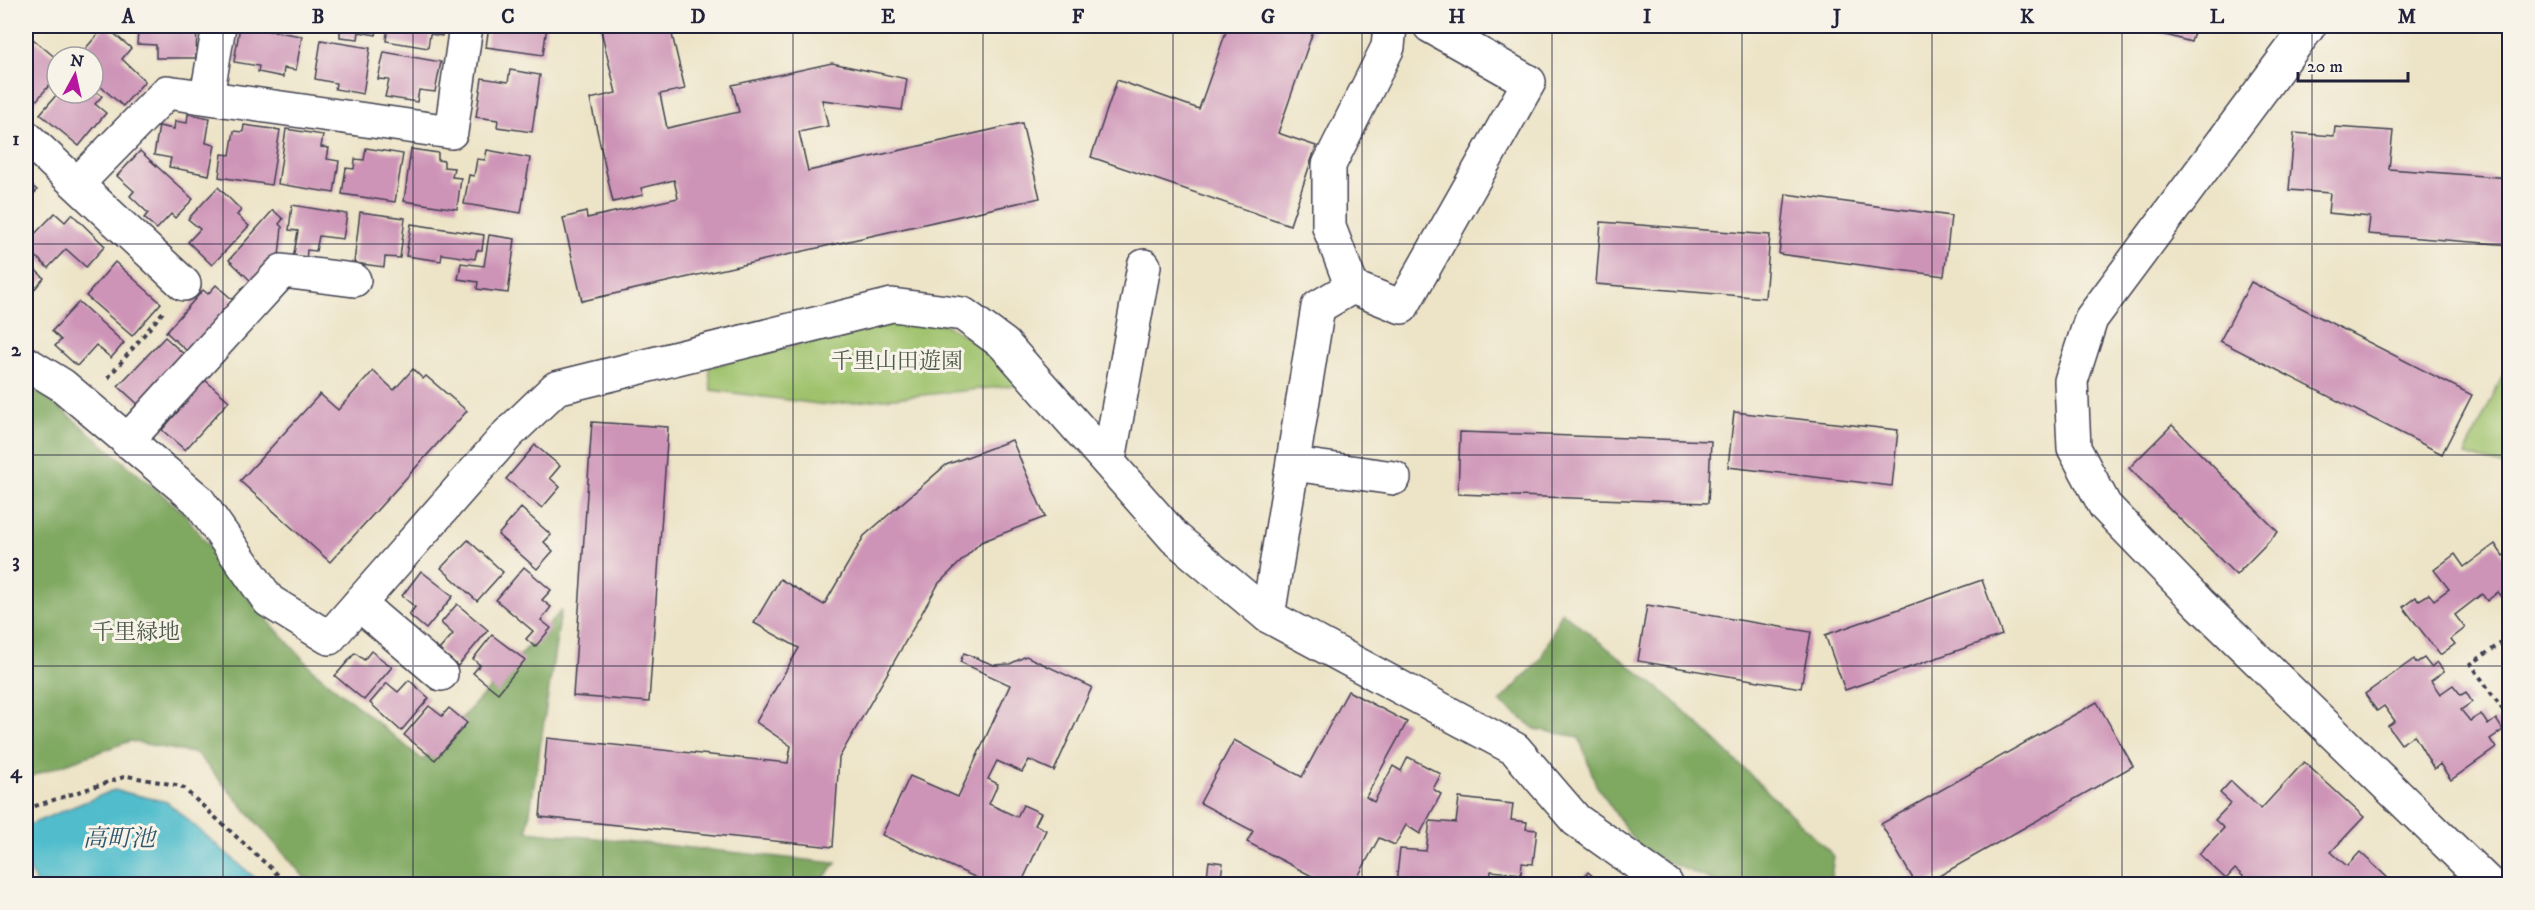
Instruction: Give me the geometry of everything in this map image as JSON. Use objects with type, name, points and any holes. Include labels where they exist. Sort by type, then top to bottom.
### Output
[{"type":"street","points":[[207,96],[219,26]]},
{"type":"street","points":[[78,183],[167,92],[451,132],[466,26]]},
{"type":"street","points":[[1390,26],[1388,47],[1329,165],[1329,227],[1352,287],[1402,307],[1529,82],[1430,26]]},
{"type":"street","points":[[2309,26],[2091,319],[2071,381],[2074,448],[2105,506],[2200,604],[2489,885]]},
{"type":"street","points":[[26,136],[78,183],[176,296]]},
{"type":"street","points":[[1109,460],[1144,266]]},
{"type":"street","points":[[127,441],[282,271],[354,280]]},
{"type":"street","points":[[1268,616],[1318,307],[1352,287]]},
{"type":"street","points":[[26,363],[62,385],[198,500],[269,601],[328,638],[508,434],[556,388],[891,305],[963,314],[1004,344],[1109,460],[1175,538],[1268,616],[1515,749],[1576,820],[1666,885]]},
{"type":"street","points":[[1293,464],[1394,478]]},
{"type":"street","points":[[359,604],[441,674]]},
{"type":"path","points":[[85,405],[176,296]]},
{"type":"path","points":[[2510,638],[2471,664],[2510,720]]},
{"type":"path","points":[[26,809],[127,776],[181,786],[288,885]]},
{"type":"green space","name":"千里山田遊園","points":[[893,322],[944,324],[983,346],[1020,385],[826,405],[711,390],[709,367]]},
{"type":"green space","points":[[2509,362],[2510,467],[2465,455]]},
{"type":"green space","name":"千里緑地","points":[[26,385],[48,398],[184,513],[253,604],[313,670],[423,760],[561,611],[527,831],[836,863],[819,884],[321,884],[305,878],[197,754],[130,741],[26,778]]},
{"type":"green space","points":[[1562,612],[1673,700],[1834,856],[1830,884],[1721,884],[1641,851],[1596,785],[1579,737],[1535,729],[1500,702],[1540,660]]},
{"type":"water","name":"高町池","points":[[114,790],[167,802],[262,884],[36,884],[26,860],[26,826]]},
{"type":"building","points":[[105,26],[131,48],[122,59],[145,81],[123,106],[105,90],[105,45],[88,45]]},
{"type":"building","points":[[121,26],[197,26],[196,58],[156,58],[156,45],[137,44],[138,31],[121,31]]},
{"type":"building","points":[[240,26],[302,36],[296,70],[284,68],[283,77],[258,72],[259,66],[234,62]]},
{"type":"building","points":[[320,26],[378,26],[376,35],[359,32],[358,39],[340,37],[340,30]]},
{"type":"building","points":[[388,26],[444,26],[442,36],[430,34],[428,48],[386,41]]},
{"type":"building","points":[[489,26],[547,26],[543,55],[486,47]]},
{"type":"building","points":[[600,26],[670,26],[685,89],[660,94],[667,128],[739,112],[732,85],[832,63],[907,79],[902,110],[822,100],[828,126],[799,132],[808,171],[1022,123],[1040,198],[582,301],[563,218],[586,212],[587,218],[678,198],[674,180],[641,188],[643,195],[613,202],[590,99],[616,93]]},
{"type":"building","points":[[1228,26],[1315,26],[1278,133],[1316,146],[1290,225],[1091,157],[1117,80],[1199,109]]},
{"type":"building","points":[[2134,26],[2196,26],[2191,42]]},
{"type":"building","points":[[27,34],[45,49],[45,90],[31,107],[26,102]]},
{"type":"building","points":[[321,40],[370,48],[363,94],[335,89],[336,83],[315,79]]},
{"type":"building","points":[[384,52],[441,62],[435,92],[419,90],[417,102],[385,97],[389,80],[378,79]]},
{"type":"building","points":[[510,70],[540,75],[532,132],[497,127],[498,120],[476,117],[482,78],[508,82]]},
{"type":"building","points":[[48,105],[96,105],[106,113],[79,146],[40,114]]},
{"type":"building","points":[[188,114],[210,118],[206,143],[215,145],[209,175],[169,167],[171,158],[154,155],[159,126],[174,129],[175,121],[187,123]]},
{"type":"building","points":[[244,125],[280,130],[271,185],[219,177],[222,154],[230,155],[234,131],[243,132]]},
{"type":"building","points":[[2335,127],[2393,131],[2389,169],[2510,178],[2510,245],[2368,234],[2370,217],[2328,213],[2330,193],[2289,190],[2294,133],[2334,136]]},
{"type":"building","points":[[286,129],[323,135],[321,147],[329,148],[327,159],[339,161],[334,193],[278,184]]},
{"type":"building","points":[[366,148],[403,154],[395,202],[342,194],[346,168],[354,169],[355,159],[364,160]]},
{"type":"building","points":[[411,149],[438,153],[438,160],[444,161],[444,167],[454,168],[452,177],[461,178],[457,209],[404,201]]},
{"type":"building","points":[[487,150],[530,158],[521,213],[464,204],[469,175],[474,176],[477,159],[485,160]]},
{"type":"building","points":[[140,151],[193,199],[175,218],[171,214],[157,229],[144,218],[148,213],[130,196],[134,191],[117,176]]},
{"type":"building","points":[[26,180],[37,190],[26,203]]},
{"type":"building","points":[[218,187],[241,210],[237,215],[249,226],[212,265],[188,242],[200,229],[188,219]]},
{"type":"building","points":[[1786,194],[1951,216],[1944,276],[1779,254]]},
{"type":"building","points":[[292,205],[347,214],[343,239],[319,236],[316,251],[307,250],[306,261],[293,259],[298,231],[289,230]]},
{"type":"building","points":[[273,210],[283,219],[279,224],[282,227],[279,256],[254,284],[229,260]]},
{"type":"building","points":[[360,212],[405,218],[400,258],[385,257],[384,267],[354,263]]},
{"type":"building","points":[[55,213],[65,222],[72,214],[105,246],[86,267],[66,249],[48,268],[26,247],[26,243]]},
{"type":"building","points":[[1601,222],[1770,235],[1765,298],[1596,284]]},
{"type":"building","points":[[411,224],[484,235],[482,250],[477,250],[475,259],[442,254],[441,261],[406,256]]},
{"type":"building","points":[[489,235],[515,239],[508,293],[477,289],[478,282],[458,279],[461,263],[484,266]]},
{"type":"building","points":[[26,261],[44,278],[26,299]]},
{"type":"building","points":[[115,262],[161,303],[132,336],[86,296]]},
{"type":"building","points":[[2251,282],[2472,395],[2442,454],[2220,341]]},
{"type":"building","points":[[216,285],[234,301],[188,352],[166,332],[203,290],[208,294]]},
{"type":"building","points":[[79,302],[124,343],[111,358],[96,345],[77,366],[55,346],[61,340],[52,331]]},
{"type":"building","points":[[165,337],[187,357],[140,406],[118,386]]},
{"type":"building","points":[[413,369],[423,379],[426,376],[467,411],[330,562],[240,481],[320,394],[338,410],[373,371],[394,390]]},
{"type":"building","points":[[205,380],[229,401],[185,450],[162,430]]},
{"type":"building","points":[[1734,412],[1898,430],[1892,486],[1728,467]]},
{"type":"building","points":[[592,422],[668,427],[649,702],[573,696]]},
{"type":"building","points":[[2172,425],[2278,532],[2236,575],[2129,468]]},
{"type":"building","points":[[1460,432],[1711,441],[1708,503],[1458,494]]},
{"type":"building","points":[[1012,440],[1045,517],[981,542],[939,583],[839,758],[833,847],[540,817],[547,738],[788,763],[791,746],[756,722],[799,648],[754,623],[780,579],[824,605],[864,536],[946,465]]},
{"type":"building","points":[[535,445],[560,466],[550,478],[560,487],[542,508],[506,479]]},
{"type":"building","points":[[521,508],[551,535],[544,542],[553,551],[537,569],[498,535]]},
{"type":"building","points":[[468,540],[503,572],[477,601],[441,568]]},
{"type":"building","points":[[2495,544],[2503,556],[2510,551],[2510,595],[2504,599],[2498,592],[2487,601],[2482,594],[2455,615],[2465,628],[2451,639],[2455,644],[2440,655],[2403,607],[2416,597],[2418,601],[2429,594],[2434,600],[2449,589],[2434,570],[2455,554],[2464,567]]},
{"type":"building","points":[[524,567],[551,590],[542,600],[551,607],[541,620],[551,628],[535,647],[526,639],[533,631],[496,600]]},
{"type":"building","points":[[421,571],[453,596],[426,629],[409,615],[415,607],[402,596]]},
{"type":"building","points":[[1982,580],[2002,635],[1845,690],[1825,635]]},
{"type":"building","points":[[457,604],[488,630],[458,666],[439,650],[453,634],[441,623]]},
{"type":"building","points":[[1647,605],[1811,632],[1801,688],[1638,661]]},
{"type":"building","points":[[492,635],[525,660],[498,693],[473,673],[480,665],[473,659]]},
{"type":"building","points":[[371,651],[392,667],[364,700],[335,676],[355,653],[364,660]]},
{"type":"building","points":[[964,653],[994,665],[1010,664],[1026,656],[1092,687],[1054,771],[1029,760],[1022,772],[997,761],[988,779],[998,784],[989,804],[1017,817],[1023,805],[1041,813],[1035,825],[1046,830],[1021,884],[990,884],[882,835],[910,776],[958,797],[1010,685],[960,662]]},
{"type":"building","points":[[2424,658],[2431,667],[2437,662],[2444,671],[2431,681],[2440,694],[2453,685],[2461,695],[2466,692],[2472,702],[2461,710],[2470,721],[2481,714],[2488,725],[2496,719],[2503,730],[2490,739],[2496,748],[2451,780],[2440,764],[2434,769],[2414,735],[2401,744],[2388,726],[2395,721],[2384,706],[2377,711],[2365,694],[2414,659],[2416,663]]},
{"type":"building","points":[[409,680],[429,698],[401,731],[370,703],[387,683],[398,692]]},
{"type":"building","points":[[1348,691],[1407,722],[1366,797],[1374,802],[1393,766],[1401,771],[1408,757],[1441,774],[1433,789],[1441,794],[1420,834],[1406,825],[1395,845],[1379,838],[1354,884],[1327,884],[1247,842],[1253,831],[1200,803],[1234,740],[1302,777]]},
{"type":"building","points":[[2097,702],[2133,766],[1925,884],[1916,884],[1881,824]]},
{"type":"building","points":[[429,706],[442,716],[449,708],[467,723],[435,760],[404,735]]},
{"type":"building","points":[[2304,762],[2364,817],[2331,852],[2347,866],[2360,852],[2391,881],[2387,884],[2252,884],[2235,869],[2226,879],[2199,854],[2224,828],[2215,820],[2231,803],[2220,793],[2231,781],[2261,809]]},
{"type":"building","points":[[1459,798],[1513,804],[1511,820],[1527,822],[1526,829],[1537,830],[1533,864],[1522,863],[1521,874],[1491,871],[1490,884],[1396,884],[1400,849],[1426,851],[1430,821],[1456,823]]},
{"type":"building","points":[[1209,861],[1223,863],[1220,884],[1206,884]]},
{"type":"building","points":[[1588,872],[1602,884],[1577,884]]}]
